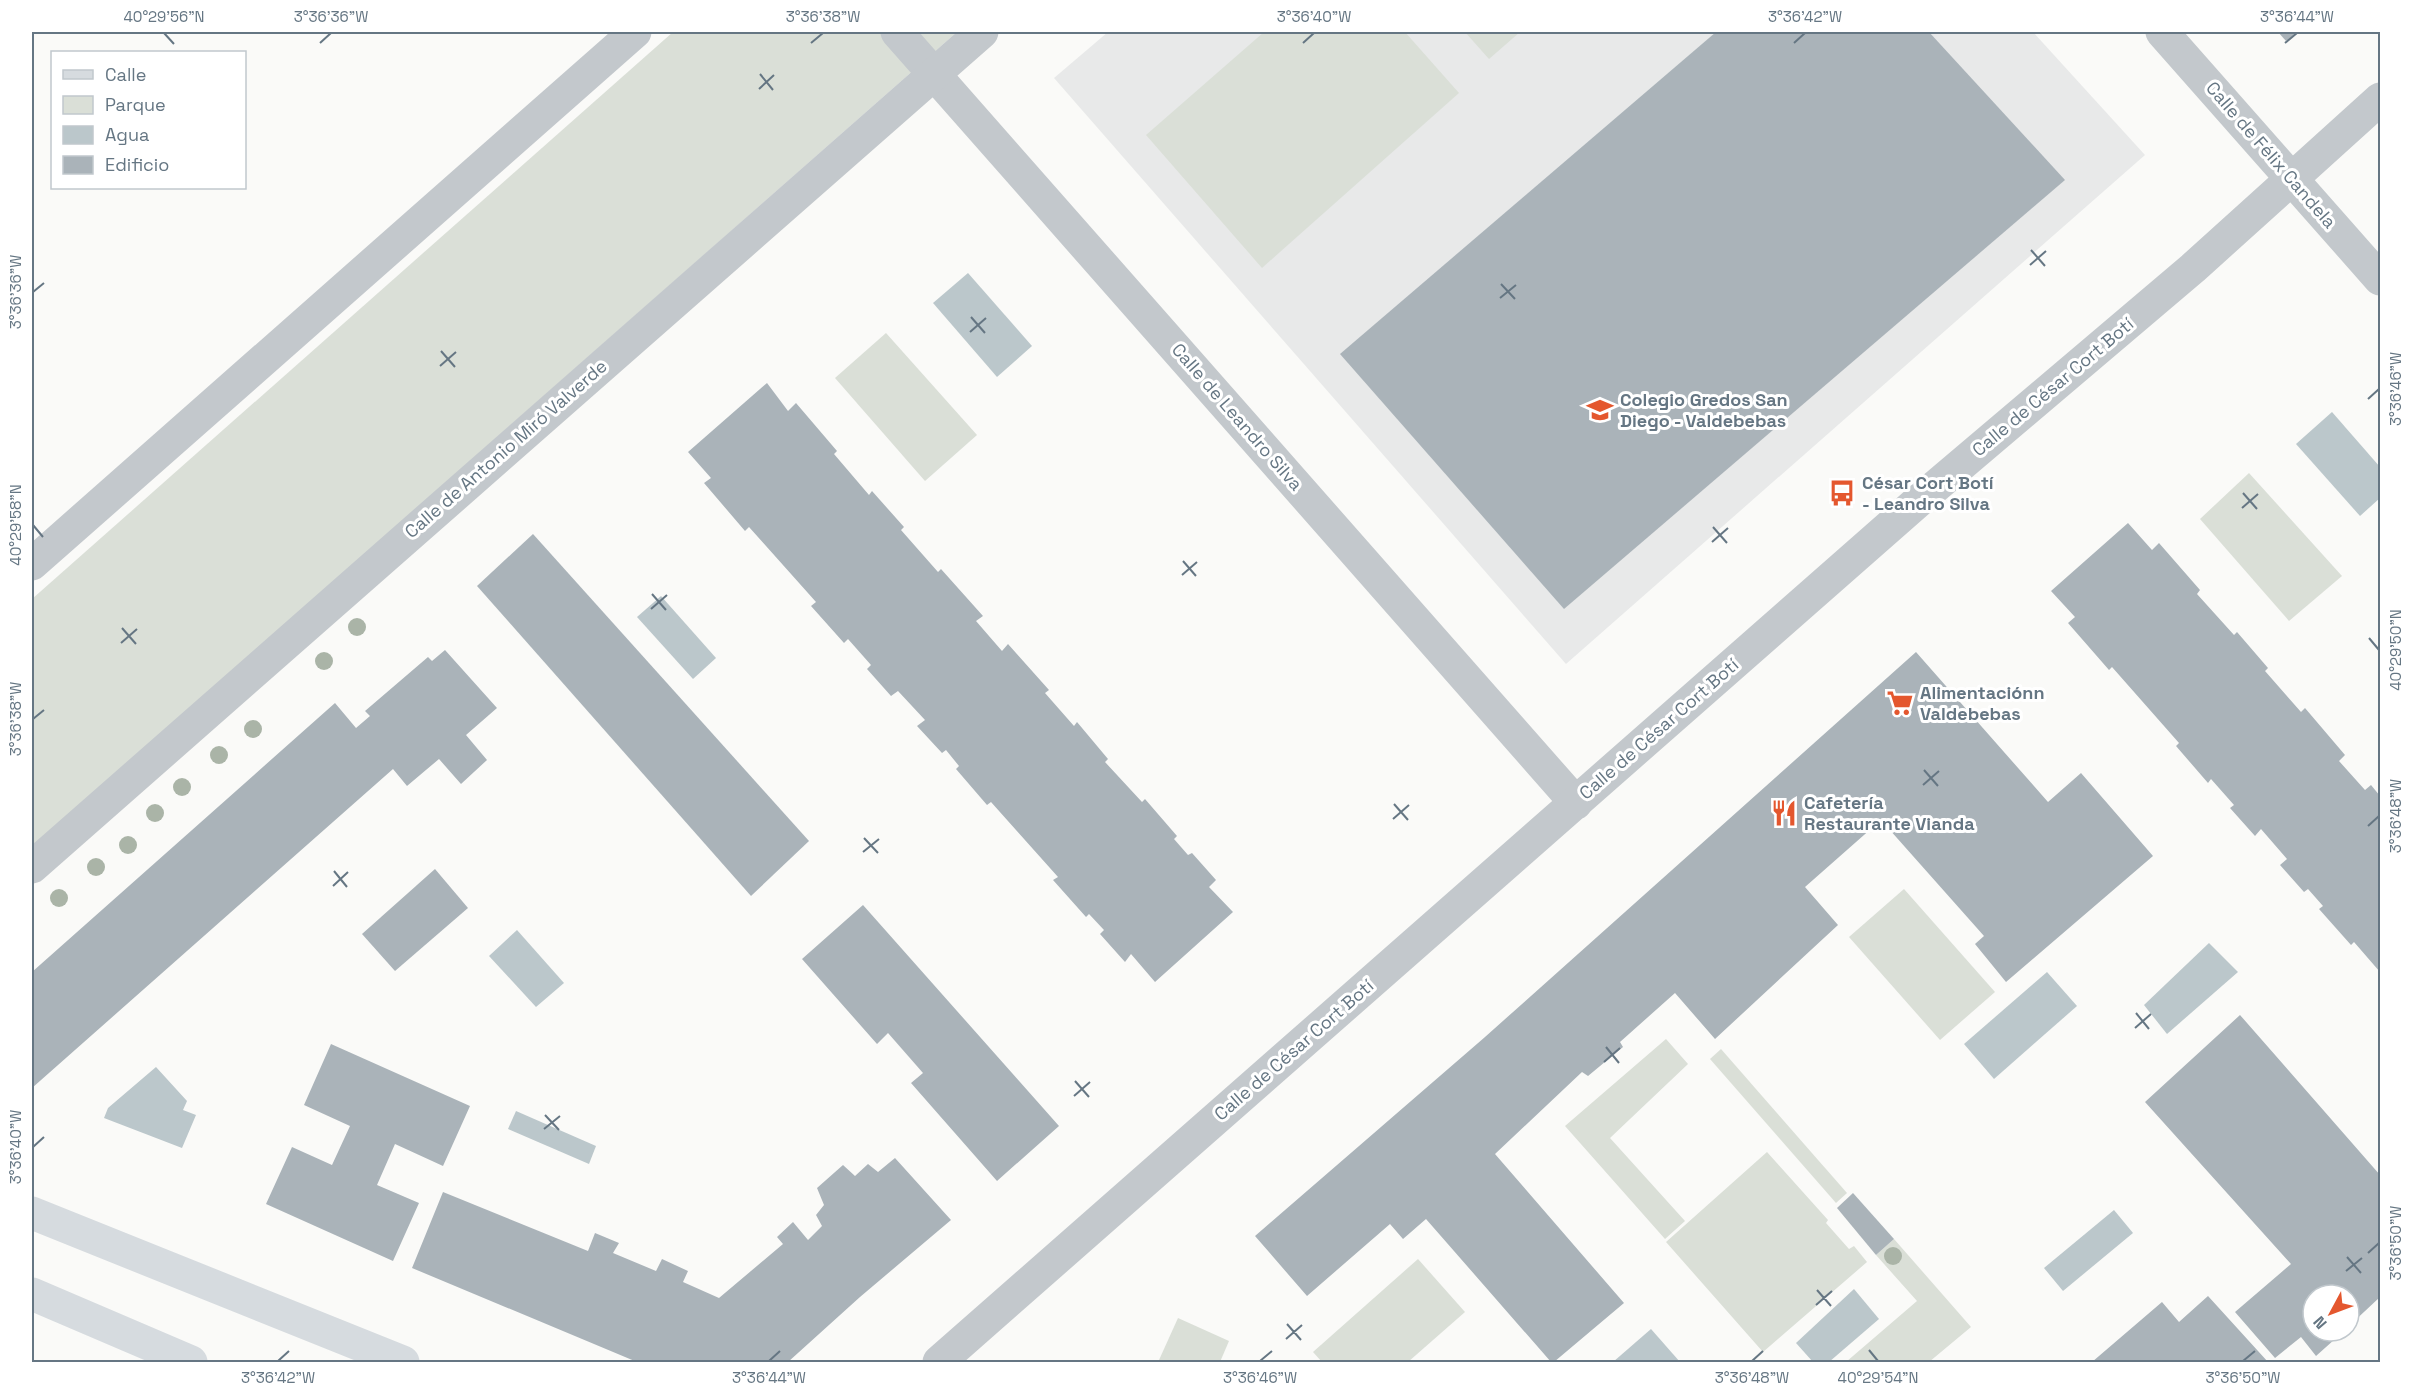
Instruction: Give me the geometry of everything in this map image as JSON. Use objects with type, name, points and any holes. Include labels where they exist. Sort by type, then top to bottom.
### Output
[{"type":"street","points":[[32,564],[636,32]]},
{"type":"street","name":"Calle de Leandro Silva","points":[[897,32],[1576,803]]},
{"type":"street","name":"Calle de Antonio Miró Valverde","points":[[32,867],[982,32]]},
{"type":"street","name":"Calle de Félix Candela","points":[[2162,32],[2380,279]]},
{"type":"street","name":"Calle de César Cort Botí","points":[[939,1362],[1923,497],[2193,268],[2380,99]]},
{"type":"street","points":[[32,1213],[403,1362]]},
{"type":"street","points":[[32,1294],[191,1362]]},
{"type":"shaded area","name":"Colegio Gredos San Diego - Valdebebas","points":[[1108,32],[2033,32],[2145,155],[1566,664],[1054,78]]},
{"type":"green space","points":[[673,32],[957,32],[32,847],[32,599]]},
{"type":"green space","points":[[1264,32],[1405,32],[1459,93],[1262,268],[1146,135]]},
{"type":"green space","points":[[1465,32],[1520,32],[1489,59]]},
{"type":"green space","points":[[886,333],[977,435],[925,481],[835,378]]},
{"type":"green space","points":[[2249,473],[2342,576],[2289,621],[2200,519]]},
{"type":"green space","points":[[1904,889],[1995,992],[1940,1040],[1849,937]]},
{"type":"green space","points":[[1666,1039],[1688,1064],[1610,1138],[1685,1221],[1665,1239],[1565,1126]]},
{"type":"green space","points":[[1721,1049],[1847,1193],[1836,1203],[1710,1059]]},
{"type":"green space","points":[[1767,1152],[1828,1220],[1826,1223],[1849,1249],[1854,1246],[1867,1262],[1763,1352],[1666,1242]]},
{"type":"green space","points":[[1894,1239],[1971,1327],[1929,1362],[1846,1362],[1917,1301],[1876,1255]]},
{"type":"green space","points":[[1418,1259],[1465,1312],[1408,1362],[1322,1362],[1313,1352]]},
{"type":"green space","points":[[1178,1318],[1229,1341],[1220,1362],[1164,1362],[1159,1360]]},
{"type":"water","points":[[968,273],[1032,346],[997,377],[933,303]]},
{"type":"water","points":[[2332,412],[2380,467],[2380,498],[2360,516],[2296,444]]},
{"type":"water","points":[[661,596],[716,658],[693,679],[637,617]]},
{"type":"water","points":[[517,930],[564,983],[536,1007],[489,956]]},
{"type":"water","points":[[2209,943],[2238,972],[2167,1034],[2144,1005]]},
{"type":"water","points":[[2047,972],[2077,1006],[1994,1079],[1964,1044]]},
{"type":"water","points":[[156,1067],[187,1101],[183,1110],[196,1115],[182,1148],[104,1118],[108,1108]]},
{"type":"water","points":[[516,1111],[596,1146],[589,1164],[508,1129]]},
{"type":"water","points":[[2114,1210],[2133,1233],[2063,1291],[2044,1268]]},
{"type":"water","points":[[1854,1289],[1879,1319],[1829,1362],[1813,1362],[1796,1343]]},
{"type":"water","points":[[1651,1329],[1680,1362],[1613,1362]]},
{"type":"building","points":[[1716,32],[1929,32],[2065,180],[1564,609],[1340,354]]},
{"type":"building","points":[[2278,32],[2297,32],[2286,41]]},
{"type":"building","points":[[767,383],[788,411],[796,403],[837,451],[834,454],[869,495],[872,491],[904,527],[901,530],[938,572],[941,569],[983,616],[976,621],[1002,651],[1008,644],[1049,690],[1045,693],[1074,726],[1077,722],[1108,759],[1105,762],[1142,802],[1145,799],[1177,836],[1174,839],[1188,855],[1192,853],[1216,880],[1209,887],[1233,912],[1155,982],[1131,954],[1125,962],[1100,934],[1104,930],[1089,914],[1086,917],[1053,880],[1058,877],[991,802],[987,805],[956,769],[959,766],[946,750],[942,753],[917,726],[925,720],[898,691],[891,696],[867,669],[871,665],[848,639],[844,643],[811,606],[816,602],[749,527],[745,531],[704,483],[711,478],[688,452]]},
{"type":"building","points":[[2128,523],[2152,550],[2159,543],[2200,590],[2197,594],[2234,635],[2237,632],[2268,668],[2265,671],[2301,712],[2305,708],[2345,755],[2339,761],[2365,790],[2371,785],[2380,796],[2380,972],[2354,942],[2351,945],[2319,909],[2323,906],[2308,889],[2304,892],[2280,865],[2287,859],[2261,829],[2255,836],[2230,808],[2234,805],[2211,779],[2208,783],[2176,746],[2179,743],[2112,667],[2109,670],[2068,623],[2075,617],[2051,591]]},
{"type":"building","points":[[533,534],[809,841],[751,896],[477,586]]},
{"type":"building","points":[[445,650],[497,708],[466,735],[487,760],[461,784],[439,759],[407,786],[393,769],[32,1088],[32,972],[335,703],[356,728],[370,716],[365,711],[428,657],[432,661]]},
{"type":"building","points":[[1916,652],[2048,802],[2081,773],[2153,856],[2006,982],[1975,944],[1984,936],[1881,820],[1805,887],[1838,925],[1715,1039],[1675,993],[1620,1042],[1623,1047],[1588,1076],[1582,1072],[1495,1154],[1624,1303],[1554,1362],[1551,1362],[1426,1219],[1403,1239],[1390,1224],[1307,1296],[1255,1236],[1485,1037]]},
{"type":"building","points":[[435,869],[468,908],[395,971],[362,934]]},
{"type":"building","points":[[863,905],[1059,1126],[997,1181],[911,1083],[923,1073],[888,1033],[877,1044],[802,959]]},
{"type":"building","points":[[2240,1015],[2380,1175],[2380,1297],[2361,1315],[2361,1283],[2301,1283],[2301,1337],[2275,1358],[2235,1312],[2291,1264],[2145,1102]]},
{"type":"building","points":[[331,1044],[470,1106],[443,1166],[395,1144],[377,1185],[419,1203],[393,1261],[266,1204],[292,1147],[332,1165],[350,1126],[304,1105]]},
{"type":"building","points":[[895,1158],[951,1220],[788,1362],[637,1362],[412,1268],[443,1192],[588,1251],[595,1233],[619,1243],[613,1253],[656,1271],[662,1259],[688,1271],[683,1282],[719,1298],[783,1244],[777,1237],[793,1222],[808,1240],[822,1226],[816,1215],[824,1205],[817,1188],[843,1165],[855,1176],[868,1164],[878,1172]]},
{"type":"building","points":[[1853,1193],[1894,1239],[1876,1255],[1837,1208]]},
{"type":"building","points":[[2208,1296],[2268,1362],[2092,1362],[2162,1302],[2179,1322]]},
{"type":"building","points":[[2306,1343],[2331,1343],[2316,1356]]},
{"type":"place","name":"Colegio Gredos San Diego - Valdebebas","points":[[1600,410]]},
{"type":"place","name":"César Cort Botí - Leandro Silva","points":[[1842,493]]},
{"type":"place","name":"Alimentaciónn Valdebebas","points":[[1900,703]]},
{"type":"place","name":"Cafetería Restaurante Vianda","points":[[1784,813]]}]
